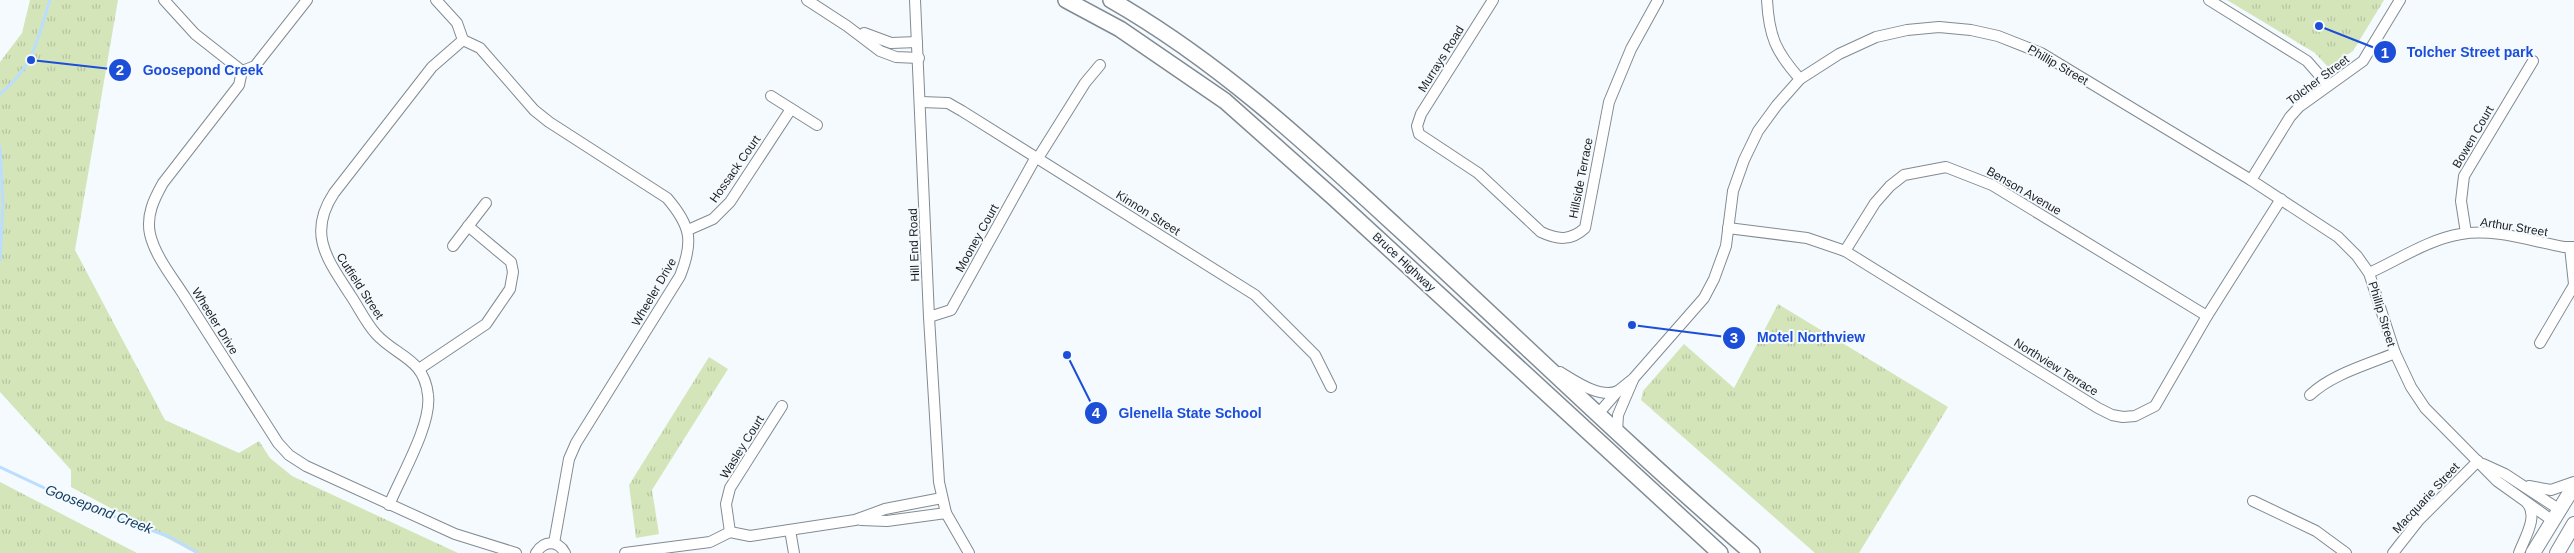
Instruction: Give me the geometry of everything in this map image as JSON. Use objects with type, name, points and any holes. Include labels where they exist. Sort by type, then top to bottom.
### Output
[{"type":"highway","name":"Bruce Highway","points":[[1066,0],[1120,29],[1174,64],[1225,101],[1334,198],[1720,553]]},
{"type":"highway","name":"Bruce Highway","points":[[1110,0],[1174,39],[1278,118],[1548,366],[1617,432],[1752,553]]},
{"type":"highway","points":[[1598,414],[1598,427],[1602,435],[1698,523],[1724,553]]},
{"type":"main road","points":[[2533,553],[2574,486]]},
{"type":"main road","name":"Phillip Street","points":[[2556,515],[2573,529]]},
{"type":"main road","points":[[2557,553],[2573,529]]},
{"type":"street","points":[[164,0],[195,34],[242,72],[255,66],[307,0]]},
{"type":"street","points":[[436,0],[457,23],[463,40],[480,48],[534,110],[548,122],[666,198],[679,212],[688,230]]},
{"type":"street","points":[[807,0],[848,26],[880,51],[896,57],[919,58]]},
{"type":"street","name":"Hill End Road","points":[[916,0],[929,317],[942,498],[946,513],[969,553]]},
{"type":"street","name":"Murrays Road","points":[[1419,134],[1417,126],[1421,114],[1492,0]]},
{"type":"street","name":"Hillside Terrace","points":[[1419,134],[1478,173],[1541,232],[1551,237],[1564,239],[1577,235],[1585,228],[1609,102],[1628,56],[1658,0]]},
{"type":"street","points":[[1767,0],[1771,37],[1782,60],[1800,80]]},
{"type":"street","points":[[2209,0],[2307,61],[2328,85]]},
{"type":"street","name":"Tolcher Street","points":[[2251,180],[2290,117],[2328,85],[2354,69],[2363,61],[2400,0]]},
{"type":"street","points":[[848,26],[891,43],[917,42]]},
{"type":"street","name":"Phillip Street","points":[[1633,379],[1704,298],[1726,246],[1733,191],[1754,138],[1777,105],[1800,80],[1839,54],[1876,37],[1907,30],[1939,27],[1998,36],[2041,53],[2251,180],[2338,237],[2357,256],[2369,273],[2395,353],[2411,387],[2426,408],[2500,484],[2526,502],[2556,515]]},
{"type":"street","name":"Cutfield Street","points":[[389,505],[429,410],[428,394],[419,369],[408,357],[375,333],[327,259],[321,234],[322,219],[326,205],[334,193],[432,67],[463,40]]},
{"type":"street","name":"Bowen Court","points":[[2466,233],[2461,201],[2464,176],[2533,61]]},
{"type":"street","name":"Mooney Court","points":[[929,317],[951,310],[1037,158],[1085,83],[1100,65]]},
{"type":"street","name":"Wheeler Drive","points":[[242,72],[240,85],[163,183],[153,200],[149,216],[150,234],[157,252],[278,443],[289,455],[306,466],[455,534],[516,553]]},
{"type":"street","points":[[771,96],[817,125]]},
{"type":"street","name":"Kinnon Street","points":[[921,102],[948,104],[1255,294],[1315,355],[1331,387]]},
{"type":"street","name":"Hossack Court","points":[[688,230],[713,219],[730,202],[791,109]]},
{"type":"street","name":"Benson Avenue","points":[[1845,252],[1875,203],[1890,186],[1904,175],[1924,169],[1946,167],[1992,185],[2207,316]]},
{"type":"street","name":"Northview Terrace","points":[[1728,228],[1807,238],[1845,252],[2098,408],[2112,415],[2123,417],[2135,416],[2155,406],[2207,316],[2281,199]]},
{"type":"street","points":[[453,246],[486,203]]},
{"type":"street","points":[[419,369],[486,324],[510,289],[514,272],[510,262],[468,226]]},
{"type":"street","name":"Wheeler Drive","points":[[554,543],[570,459],[576,443],[680,276],[687,259],[688,230]]},
{"type":"street","name":"Arthur Street","points":[[2369,273],[2437,241],[2466,233],[2496,234],[2572,247]]},
{"type":"street","points":[[2540,343],[2574,285],[2572,247]]},
{"type":"street","points":[[2310,395],[2320,386],[2333,379],[2395,353]]},
{"type":"street","points":[[1548,366],[1595,390],[1608,394],[1618,391]]},
{"type":"street","points":[[1598,414],[1618,391],[1633,379]]},
{"type":"street","points":[[1617,432],[1618,415],[1633,379]]},
{"type":"street","name":"Wasley Court","points":[[730,532],[726,504],[730,488],[782,406]]},
{"type":"street","name":"Phillip Street","points":[[2478,461],[2516,481],[2556,515]]},
{"type":"street","name":"Macquarie Street","points":[[2393,553],[2419,520],[2478,461]]},
{"type":"street","points":[[2516,481],[2530,487],[2548,490],[2560,488],[2574,482]]},
{"type":"street","points":[[855,520],[885,509],[942,498]]},
{"type":"street","points":[[2253,501],[2310,528],[2346,553]]},
{"type":"street","points":[[2519,553],[2532,517],[2531,508],[2526,502]]},
{"type":"street","points":[[625,553],[710,542],[730,532],[750,536],[855,520],[887,521],[946,513]]},
{"type":"street","points":[[790,530],[794,553]]},
{"type":"street","points":[[536,553],[542,546],[554,543],[561,546],[565,553]]},
{"type":"green space","points":[[30,0],[118,0],[75,250],[165,420],[239,453],[259,441],[270,458],[292,476],[458,553],[195,553],[71,487],[71,470],[0,392],[0,62],[22,33]]},
{"type":"green space","points":[[2227,0],[2384,0],[2353,51],[2328,67],[2315,53]]},
{"type":"green space","points":[[1778,304],[1948,407],[1859,553],[1815,553],[1641,400],[1643,391],[1684,344],[1734,388]]},
{"type":"green space","points":[[709,357],[728,369],[652,490],[659,534],[636,538],[629,485]]},
{"type":"green space","points":[[0,482],[137,553],[0,553]]},
{"type":"waterway","name":"Goosepond Creek","points":[[0,94],[20,73],[33,51],[50,0]]},
{"type":"waterway","name":"Goosepond Creek","points":[[0,147],[3,204],[0,260]]},
{"type":"waterway","name":"Goosepond Creek","points":[[0,467],[72,501],[170,537],[198,553]]},
{"type":"place","name":"Tolcher Street park","points":[[2319,26]]},
{"type":"place","name":"Goosepond Creek","points":[[31,60]]},
{"type":"place","name":"Motel Northview","points":[[1632,325]]},
{"type":"place","name":"Glenella State School","points":[[1067,355]]}]
